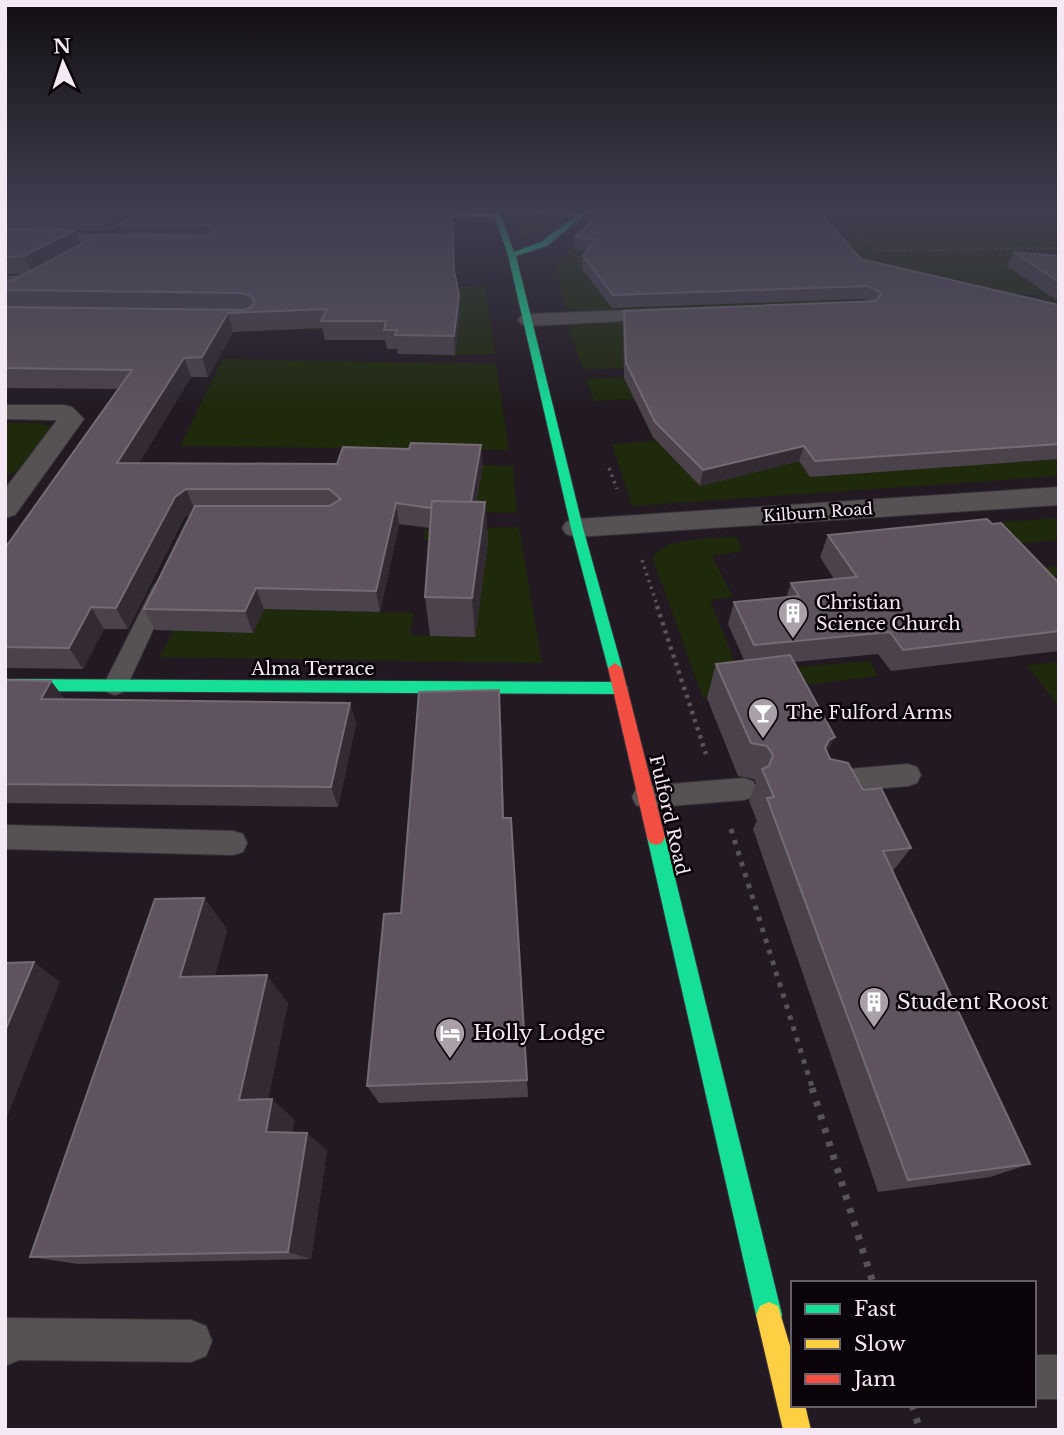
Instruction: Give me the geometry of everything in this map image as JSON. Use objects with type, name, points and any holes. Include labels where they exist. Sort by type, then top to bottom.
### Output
[{"type":"main road","points":[[5,299],[43,278]]},
{"type":"main road","name":"Fulford Road","points":[[518,278],[577,528],[620,688],[789,1373]]},
{"type":"main road","name":"Alma Terrace","points":[[5,685],[620,688]]},
{"type":"main road","name":"Fulford Road","points":[[794,1407],[797,1430]]},
{"type":"street","points":[[528,320],[703,314]]},
{"type":"street","points":[[5,412],[63,412],[71,419],[5,509]]},
{"type":"street","name":"Kilburn Road","points":[[577,528],[1059,496]]},
{"type":"lane","points":[[5,280],[32,278]]},
{"type":"lane","points":[[115,686],[173,566]]},
{"type":"lane","points":[[824,782],[908,775]]},
{"type":"lane","points":[[645,797],[731,790]]},
{"type":"lane","points":[[5,837],[233,843]]},
{"type":"lane","points":[[5,1345],[7,1339],[191,1341]]},
{"type":"lane","points":[[1036,1377],[1059,1377]]},
{"type":"path","points":[[557,438],[600,442],[731,790],[872,1281]]},
{"type":"path","points":[[913,1407],[920,1430]]},
{"type":"green space","points":[[558,278],[1059,278],[1059,308],[1034,294],[1010,295],[950,466],[1059,459],[1059,476],[632,506],[612,444],[654,441],[634,399],[594,401],[586,379],[624,377],[634,397],[766,366],[583,369],[568,327],[576,323],[849,313],[856,322],[876,295],[833,297],[839,303],[576,313],[565,307]],"holes":[[[623,330],[665,365],[623,364]],[[792,451],[899,469],[810,477]]]},
{"type":"green space","points":[[485,286],[495,354],[453,355],[459,334],[284,329],[455,287]],"holes":[[[460,308],[458,326],[406,327],[408,309]]]},
{"type":"green space","points":[[223,359],[496,364],[509,450],[180,446]]},
{"type":"green space","points":[[5,423],[41,423],[50,426],[50,433],[26,466],[5,477]]},
{"type":"green space","points":[[483,465],[513,466],[517,513],[474,512]]},
{"type":"green space","points":[[1059,518],[1059,540],[1009,544],[1030,568],[1059,566],[1059,617],[972,524]]},
{"type":"green space","points":[[519,527],[542,663],[160,657],[225,529],[253,633],[264,609],[414,613],[410,635],[474,637],[487,541],[424,539],[425,529]]},
{"type":"green space","points":[[736,537],[743,551],[712,556],[733,597],[710,600],[739,672],[870,661],[878,676],[703,698],[653,559],[658,552],[677,542]]},
{"type":"green space","points":[[1059,662],[1059,707],[1027,665]]},
{"type":"building","points":[[17,278],[456,278],[459,295],[454,336],[395,335],[397,330],[384,330],[386,321],[321,321],[327,309],[228,313],[202,357],[184,358],[117,463],[337,464],[343,447],[409,449],[411,443],[481,445],[471,502],[432,501],[431,508],[396,503],[376,591],[256,588],[245,611],[144,609],[195,506],[329,506],[341,499],[329,489],[186,489],[175,497],[116,608],[91,607],[69,648],[5,647],[5,548],[132,370],[5,368],[5,307],[242,310],[250,308],[255,302],[251,296],[242,293],[5,290],[5,284]]},
{"type":"building","points":[[600,278],[943,278],[1059,305],[1059,444],[815,461],[804,446],[703,470],[655,422],[626,363],[624,311],[876,301],[881,293],[868,286],[613,295]]},
{"type":"building","points":[[432,501],[485,502],[472,598],[425,597]]},
{"type":"building","points":[[987,519],[992,524],[1001,523],[1059,583],[1059,631],[903,650],[890,632],[754,645],[734,602],[799,596],[791,583],[857,577],[828,535]]},
{"type":"building","points":[[790,655],[835,737],[829,740],[825,748],[830,759],[848,763],[863,790],[881,788],[911,848],[883,851],[1030,1164],[908,1180],[767,798],[774,797],[762,769],[769,766],[773,755],[767,746],[751,743],[716,664]]},
{"type":"building","points":[[5,680],[51,681],[41,699],[350,703],[331,787],[5,784]]},
{"type":"building","points":[[499,690],[503,818],[511,818],[527,1080],[367,1086],[384,914],[401,913],[419,692]]},
{"type":"building","points":[[204,898],[180,977],[267,975],[239,1100],[272,1099],[266,1132],[307,1133],[288,1252],[30,1257],[155,899]]},
{"type":"building","points":[[34,962],[5,1031],[5,963]]},
{"type":"traffic: fast","points":[[517,278],[577,528],[615,668]]},
{"type":"traffic: fast","points":[[5,685],[620,688]]},
{"type":"traffic: fast","points":[[656,837],[769,1315]]},
{"type":"traffic: slow","points":[[769,1315],[791,1405]]},
{"type":"traffic: slow","points":[[791,1407],[797,1430]]},
{"type":"traffic: jam","points":[[615,668],[656,837]]},
{"type":"place","name":"Christian Science Church","points":[[793,640]]},
{"type":"place","name":"The Fulford Arms","points":[[763,740]]},
{"type":"place","name":"Student Roost","points":[[874,1029]]},
{"type":"place","name":"Holly Lodge","points":[[450,1060]]}]
